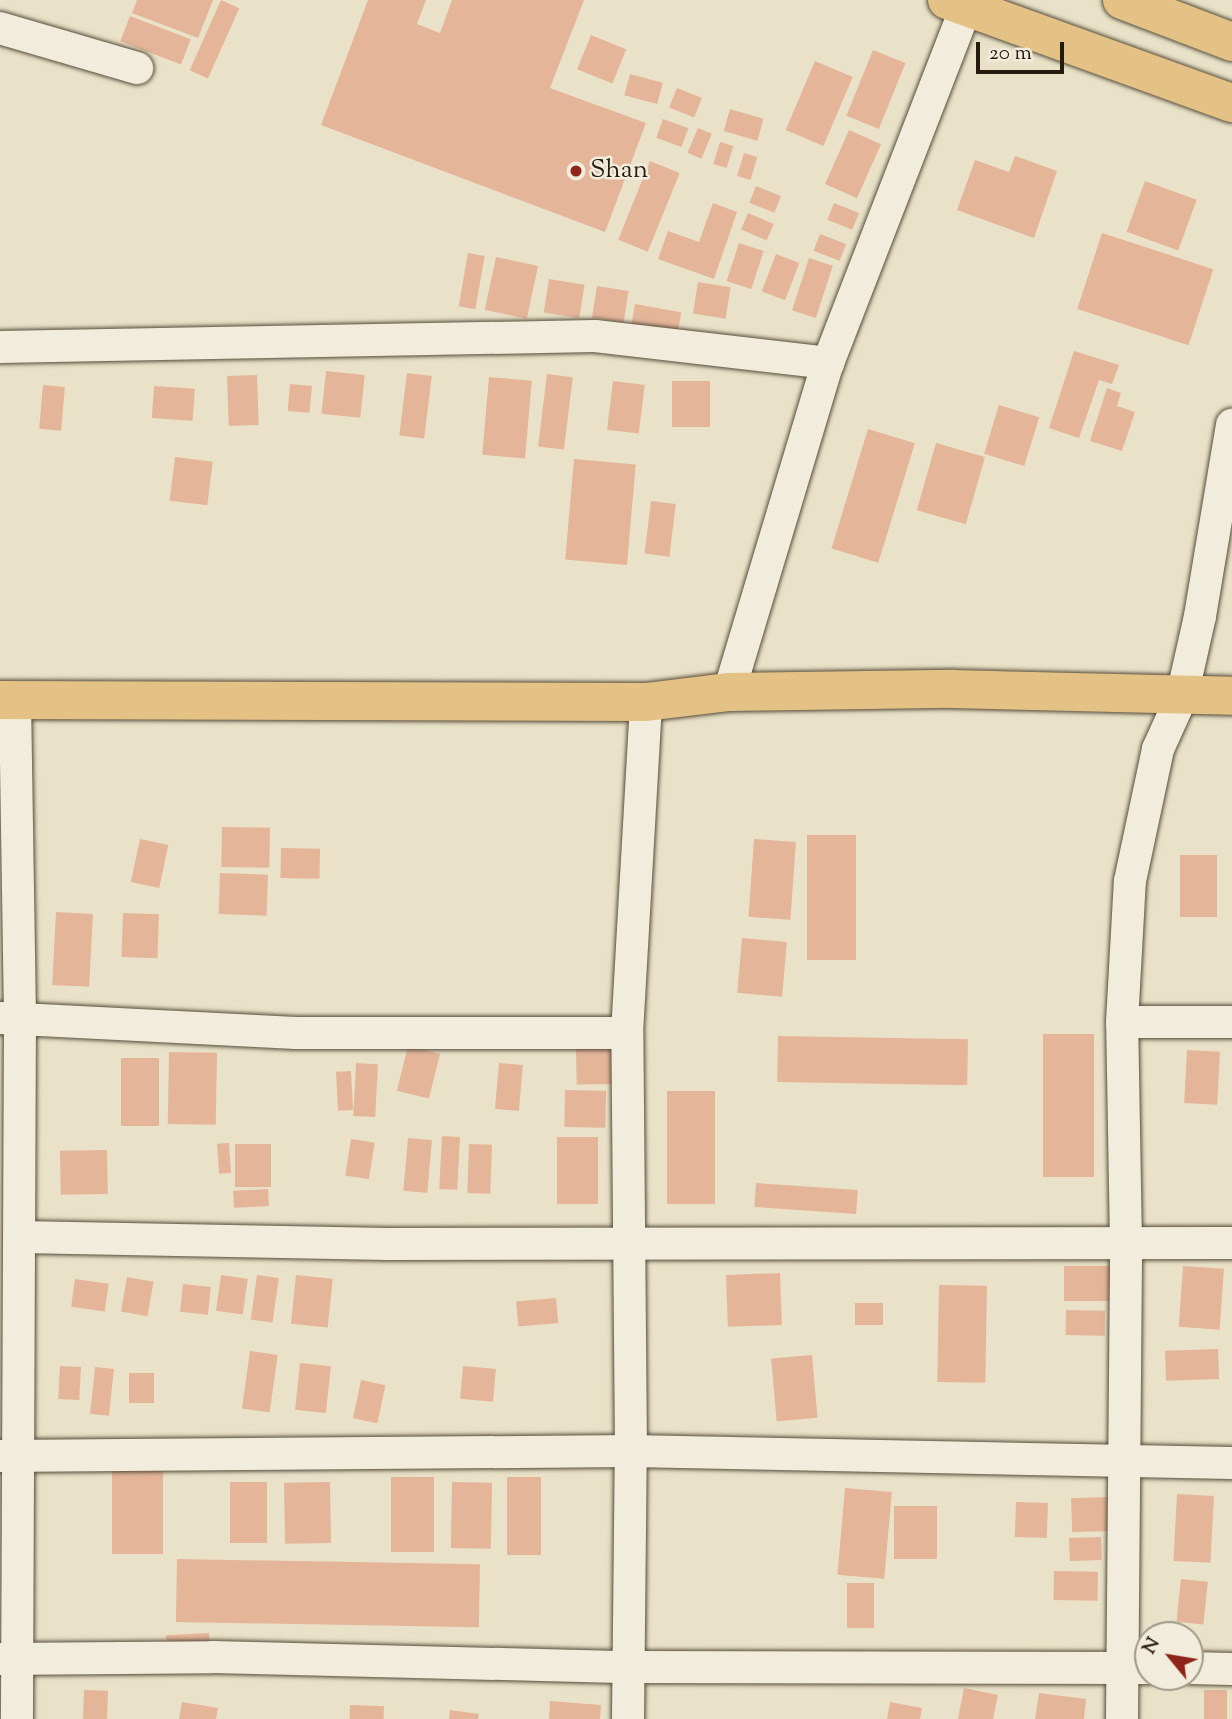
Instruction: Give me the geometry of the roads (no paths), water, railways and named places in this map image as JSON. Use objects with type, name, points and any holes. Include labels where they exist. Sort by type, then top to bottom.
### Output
[{"type":"main road","points":[[1122,0],[1232,42]]},
{"type":"main road","points":[[957,4],[1232,103]]},
{"type":"main road","points":[[7,699],[646,702],[729,692],[953,689],[1232,696]]},
{"type":"street","points":[[729,692],[828,363],[957,4]]},
{"type":"street","points":[[0,28],[137,68]]},
{"type":"street","points":[[0,347],[595,336],[828,363]]},
{"type":"street","points":[[1134,1648],[1125,1463],[1126,1244],[1122,1022],[1130,881],[1158,750],[1182,696],[1200,616],[1232,425]]},
{"type":"street","points":[[7,699],[10,1018],[20,1237],[10,1456],[8,1658],[18,1719]]},
{"type":"street","points":[[628,1719],[631,1451],[627,1033],[646,702]]},
{"type":"street","points":[[10,1018],[296,1033],[627,1033]]},
{"type":"street","points":[[1122,1022],[1232,1022]]},
{"type":"street","points":[[20,1237],[387,1244],[1232,1242]]},
{"type":"street","points":[[10,1456],[631,1451],[1125,1463],[1232,1463]]},
{"type":"street","points":[[8,1658],[213,1657],[628,1667],[1134,1668]]},
{"type":"street","points":[[1204,1668],[1232,1669]]},
{"type":"street","points":[[1122,1719],[1134,1672]]},
{"type":"place","name":"Shan","points":[[576,171]]}]
